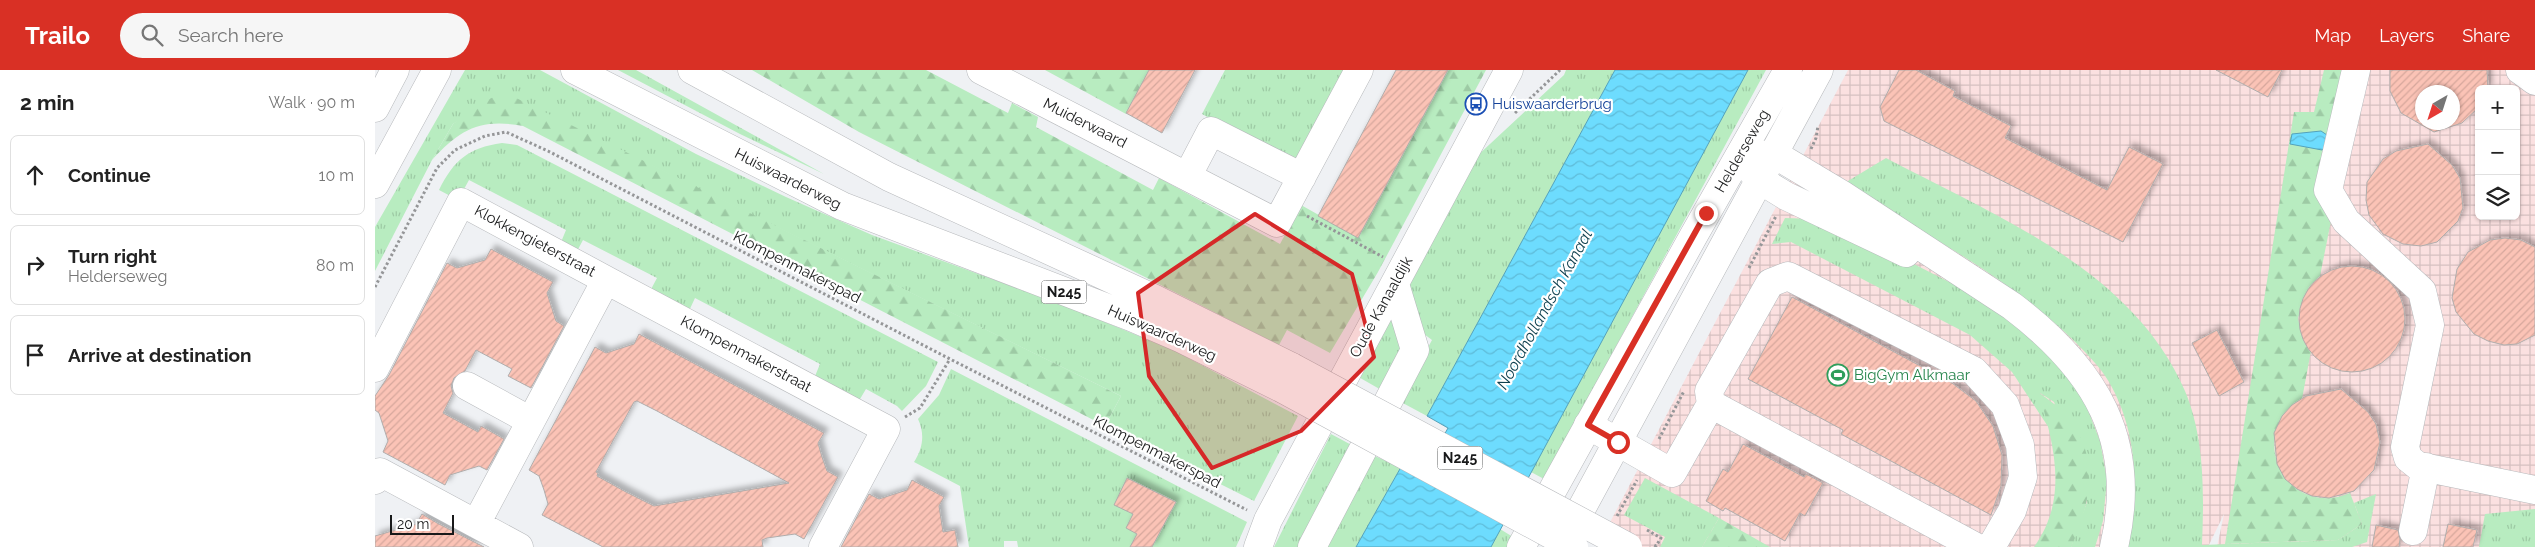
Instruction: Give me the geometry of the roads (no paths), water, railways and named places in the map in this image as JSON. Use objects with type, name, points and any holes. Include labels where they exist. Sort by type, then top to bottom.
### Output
[{"type":"main road","points":[[375,108],[395,70]]},
{"type":"main road","points":[[375,184],[437,70]]},
{"type":"main road","name":"Huiswaarderweg","points":[[575,70],[842,206],[1286,378],[1628,547]]},
{"type":"main road","name":"Huiswaarderweg","points":[[692,70],[889,177],[1155,299],[1574,547]]},
{"type":"main road","name":"Muiderwaard","points":[[981,70],[1277,223],[1359,70]]},
{"type":"main road","name":"Oude Kanaaldijk","points":[[1258,547],[1267,520],[1509,70]]},
{"type":"main road","name":"Helderseweg","points":[[1521,547],[1789,70]]},
{"type":"main road","name":"Helderseweg","points":[[1561,547],[1819,70]]},
{"type":"main road","points":[[2356,70],[2328,190],[2346,221],[2422,291],[2430,325],[2405,446],[2409,458],[2418,466],[2535,490]]},
{"type":"main road","points":[[2520,70],[2535,81]]},
{"type":"main road","points":[[1188,176],[1211,131],[1302,176]]},
{"type":"main road","points":[[1739,157],[1774,154],[1841,194],[2012,306],[2044,331],[2077,366],[2098,397],[2113,436],[2120,472],[2120,511],[2114,547]]},
{"type":"main road","points":[[1739,157],[1759,180],[1786,196],[1830,219],[1981,286]]},
{"type":"main road","name":"Klokkengieterstraat","points":[[375,368],[461,202],[606,280],[476,524]]},
{"type":"main road","points":[[1312,547],[1415,350],[1399,276]]},
{"type":"main road","points":[[1588,425],[1672,473],[1711,404],[1709,391],[1770,283],[1788,276],[1974,371],[2005,405],[2020,444],[2023,478],[2012,511],[1991,547]]},
{"type":"main road","name":"Klompenmakerstraat","points":[[606,280],[886,428],[823,547]]},
{"type":"main road","points":[[467,386],[531,420]]},
{"type":"main road","points":[[1711,404],[1976,547]]},
{"type":"main road","points":[[2413,531],[2427,468]]},
{"type":"main road","points":[[377,473],[519,547]]},
{"type":"water","name":"Noordhollandsch Kanaal","points":[[1615,70],[1748,70],[1491,547],[1356,547],[1401,467],[1420,478],[1448,428],[1427,416]]},
{"type":"water","points":[[2321,131],[2327,135],[2327,146],[2322,150],[2290,144],[2292,134]]},
{"type":"place","name":"Huiswaarderbrug","points":[[1476,104]]},
{"type":"place","name":"BigGym Alkmaar","points":[[1838,375]]}]
